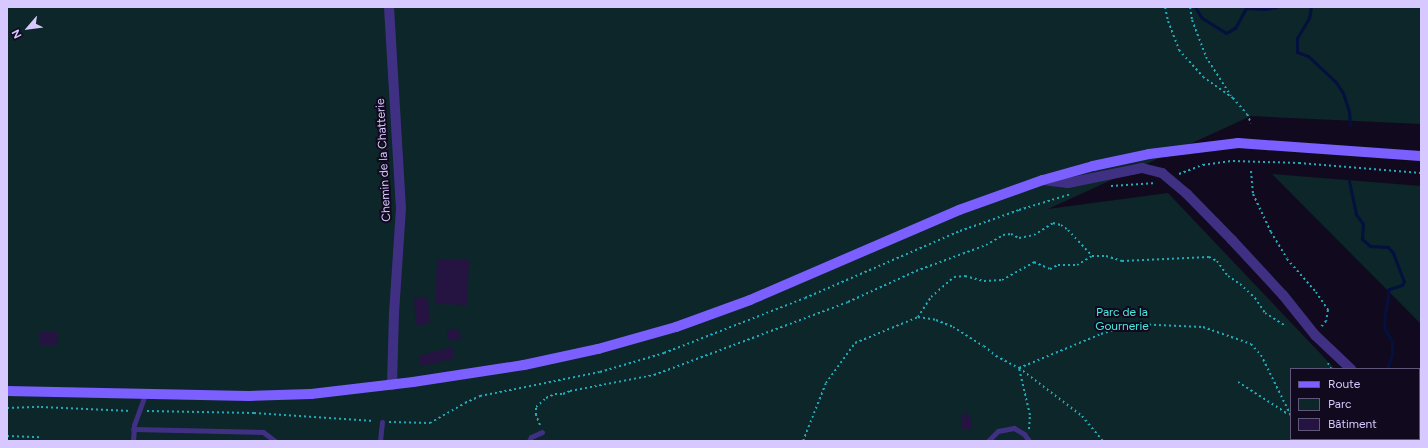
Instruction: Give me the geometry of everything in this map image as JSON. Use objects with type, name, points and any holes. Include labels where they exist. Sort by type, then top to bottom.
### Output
[{"type":"main road","points":[[7,391],[249,396],[311,394],[392,385],[524,365],[598,349],[676,327],[750,300],[959,210],[1043,180],[1149,154],[1238,143],[1421,156]]},
{"type":"street","name":"Chemin de la Chatterie","points":[[388,7],[401,208],[394,313],[392,385]]},
{"type":"street","points":[[1043,180],[1068,183],[1142,168],[1162,173],[1187,194],[1278,289],[1316,335],[1350,368]]},
{"type":"lane","points":[[132,441],[133,429],[145,393]]},
{"type":"lane","points":[[380,441],[382,422]]},
{"type":"lane","points":[[988,441],[998,430],[1014,428],[1024,434],[1028,440]]},
{"type":"lane","points":[[133,429],[263,432],[274,441]]},
{"type":"lane","points":[[529,441],[531,437],[542,432]]},
{"type":"path","points":[[1165,7],[1168,21],[1179,50],[1203,77],[1233,98]]},
{"type":"path","points":[[1190,7],[1192,20],[1206,57],[1233,98],[1247,114],[1251,123]]},
{"type":"path","points":[[1107,186],[1150,184],[1169,179],[1203,165],[1233,161],[1299,162],[1421,173]]},
{"type":"path","points":[[1251,171],[1253,194],[1271,232],[1287,260],[1316,292],[1328,310],[1326,321],[1316,335]]},
{"type":"path","points":[[7,408],[41,407],[139,411],[226,412],[382,422],[430,423],[464,403],[480,396],[586,375],[664,353],[811,296],[960,231],[1072,193]]},
{"type":"path","points":[[542,432],[536,415],[536,407],[546,398],[555,394],[563,394],[570,391],[654,375],[848,302],[916,271],[986,245],[1003,235],[1011,234],[1019,238],[1034,235],[1053,224],[1061,225],[1092,256]]},
{"type":"path","points":[[918,317],[931,297],[954,277],[965,276],[984,281],[1002,280],[1034,262],[1050,269],[1058,266],[1077,265],[1092,256],[1106,256],[1122,261],[1209,257],[1217,261],[1228,276],[1240,284],[1255,298],[1264,313],[1286,326]]},
{"type":"path","points":[[804,441],[826,383],[855,343],[918,317],[936,320],[953,327],[984,346],[996,356],[1019,368],[1082,416],[1103,441]]},
{"type":"path","points":[[1019,368],[1101,334],[1134,324],[1204,327],[1251,344],[1261,355],[1290,415]]},
{"type":"path","points":[[1019,368],[1030,415],[1028,440]]},
{"type":"path","points":[[1238,382],[1290,415]]},
{"type":"path","points":[[7,436],[41,437]]},
{"type":"green space","name":"Parc de la Gournerie","points":[[7,7],[1421,7],[1421,124],[1251,116],[1048,209],[1168,193],[1334,368],[1290,368],[1290,440],[1364,441],[7,441]]},
{"type":"green space","points":[[1272,174],[1421,186],[1421,324]]},
{"type":"green space","points":[[1421,387],[1421,441],[1370,441],[1420,440]]},
{"type":"building","points":[[437,259],[469,260],[467,305],[435,304]]},
{"type":"building","points":[[428,297],[430,324],[416,325],[414,298]]},
{"type":"building","points":[[459,329],[461,339],[448,341],[447,330]]},
{"type":"building","points":[[40,332],[58,332],[58,345],[40,345]]},
{"type":"building","points":[[452,347],[455,358],[421,367],[418,356]]},
{"type":"building","points":[[965,411],[971,419],[971,430],[961,430],[961,419]]},
{"type":"waterway","points":[[1195,7],[1202,18],[1226,33],[1235,28],[1246,8],[1265,9],[1277,7]]},
{"type":"waterway","points":[[1311,7],[1309,18],[1297,38],[1297,52],[1308,56],[1335,81],[1343,93],[1349,111],[1350,125]]},
{"type":"waterway","points":[[1349,181],[1356,214],[1363,224],[1362,239],[1370,246],[1388,247],[1393,253],[1404,281],[1402,285],[1389,289],[1384,320],[1385,329],[1392,341],[1392,354],[1387,368]]}]
